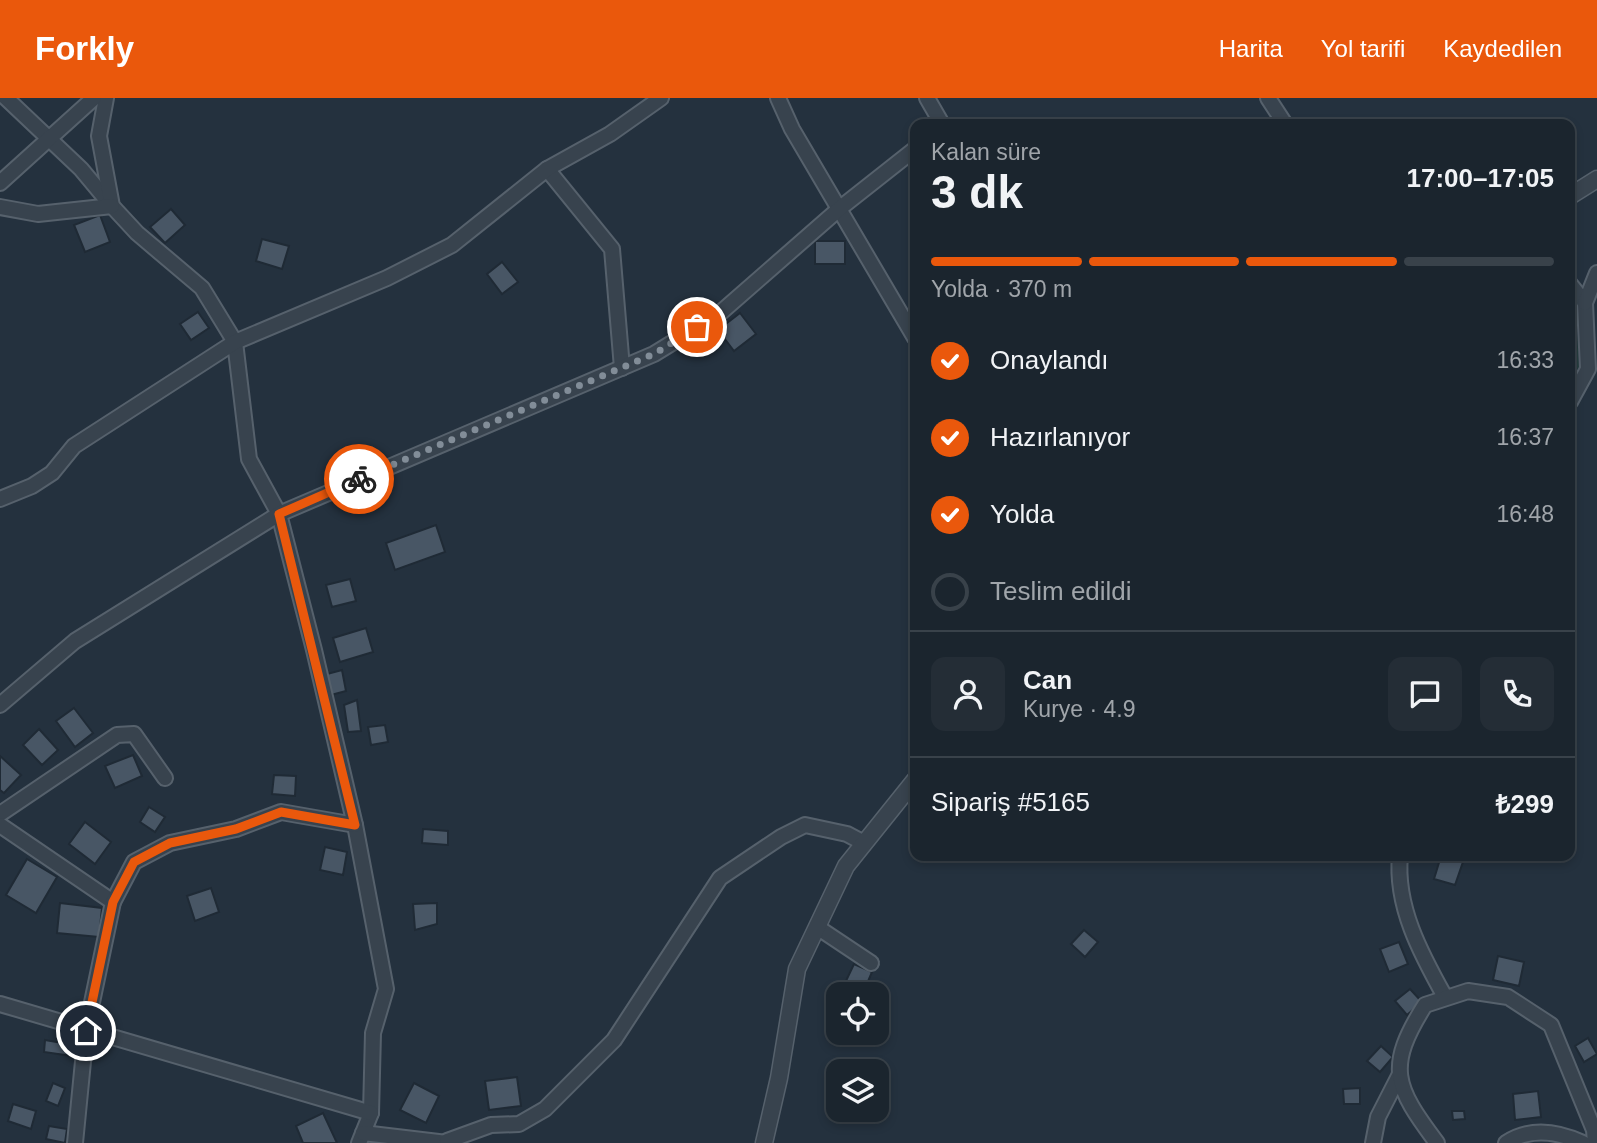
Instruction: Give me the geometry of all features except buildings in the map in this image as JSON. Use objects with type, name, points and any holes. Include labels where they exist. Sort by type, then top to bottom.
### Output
[{"type":"street","points":[[6,98],[81,169],[137,233],[202,288],[235,342],[249,460],[279,514],[355,825],[386,989],[373,1032],[370,1113],[361,1138],[447,1142],[491,1125],[519,1124],[545,1109],[614,1040],[720,877],[781,837],[805,825],[847,834],[864,843]]},
{"type":"street","points":[[0,183],[94,98]]},
{"type":"street","points":[[106,98],[99,136],[112,206]]},
{"type":"street","points":[[0,499],[32,486],[52,473],[74,446],[235,342],[387,278],[452,245],[547,169],[610,134],[661,98]]},
{"type":"street","points":[[778,98],[910,330]]},
{"type":"street","points":[[928,98],[939,119]]},
{"type":"street","points":[[1268,98],[1282,119]]},
{"type":"street","points":[[0,705],[75,641],[279,514],[654,354],[719,314],[839,209],[910,153]]},
{"type":"street","points":[[547,169],[612,249],[622,368]]},
{"type":"street","points":[[1575,193],[1597,179]]},
{"type":"street","points":[[0,207],[38,214],[112,206]]},
{"type":"street","points":[[1575,393],[1588,369],[1585,303],[1597,273]]},
{"type":"street","points":[[1575,290],[1585,303]]},
{"type":"street","points":[[0,814],[117,734],[134,734],[165,778]]},
{"type":"street","points":[[764,1143],[779,1078],[797,969],[846,866],[910,786]]},
{"type":"street","points":[[75,1143],[86,1031],[113,902],[134,862],[170,843],[236,829],[281,812],[355,825]]},
{"type":"street","points":[[0,825],[113,902]]},
{"type":"street","points":[[1399,861],[1398,874],[1403,901],[1422,955],[1445,997]]},
{"type":"street","points":[[817,927],[870,963]]},
{"type":"street","points":[[1437,1143],[1414,1112],[1399,1076],[1399,1054],[1412,1026],[1426,1005],[1468,991],[1508,997],[1551,1025],[1594,1130],[1595,1143]]},
{"type":"street","points":[[0,1004],[370,1113]]},
{"type":"street","points":[[1373,1143],[1378,1118],[1399,1076]]},
{"type":"street","points":[[1506,1143],[1519,1135],[1539,1131],[1583,1143]]},
{"type":"green space","points":[[1575,314],[1576,314],[1579,367],[1575,374]]},
{"type":"way so far","points":[[359,479],[654,354],[697,327]]},
{"type":"route","points":[[86,1031],[113,902],[134,862],[170,843],[200,834],[236,829],[281,812],[355,825],[279,514],[359,479]]}]
